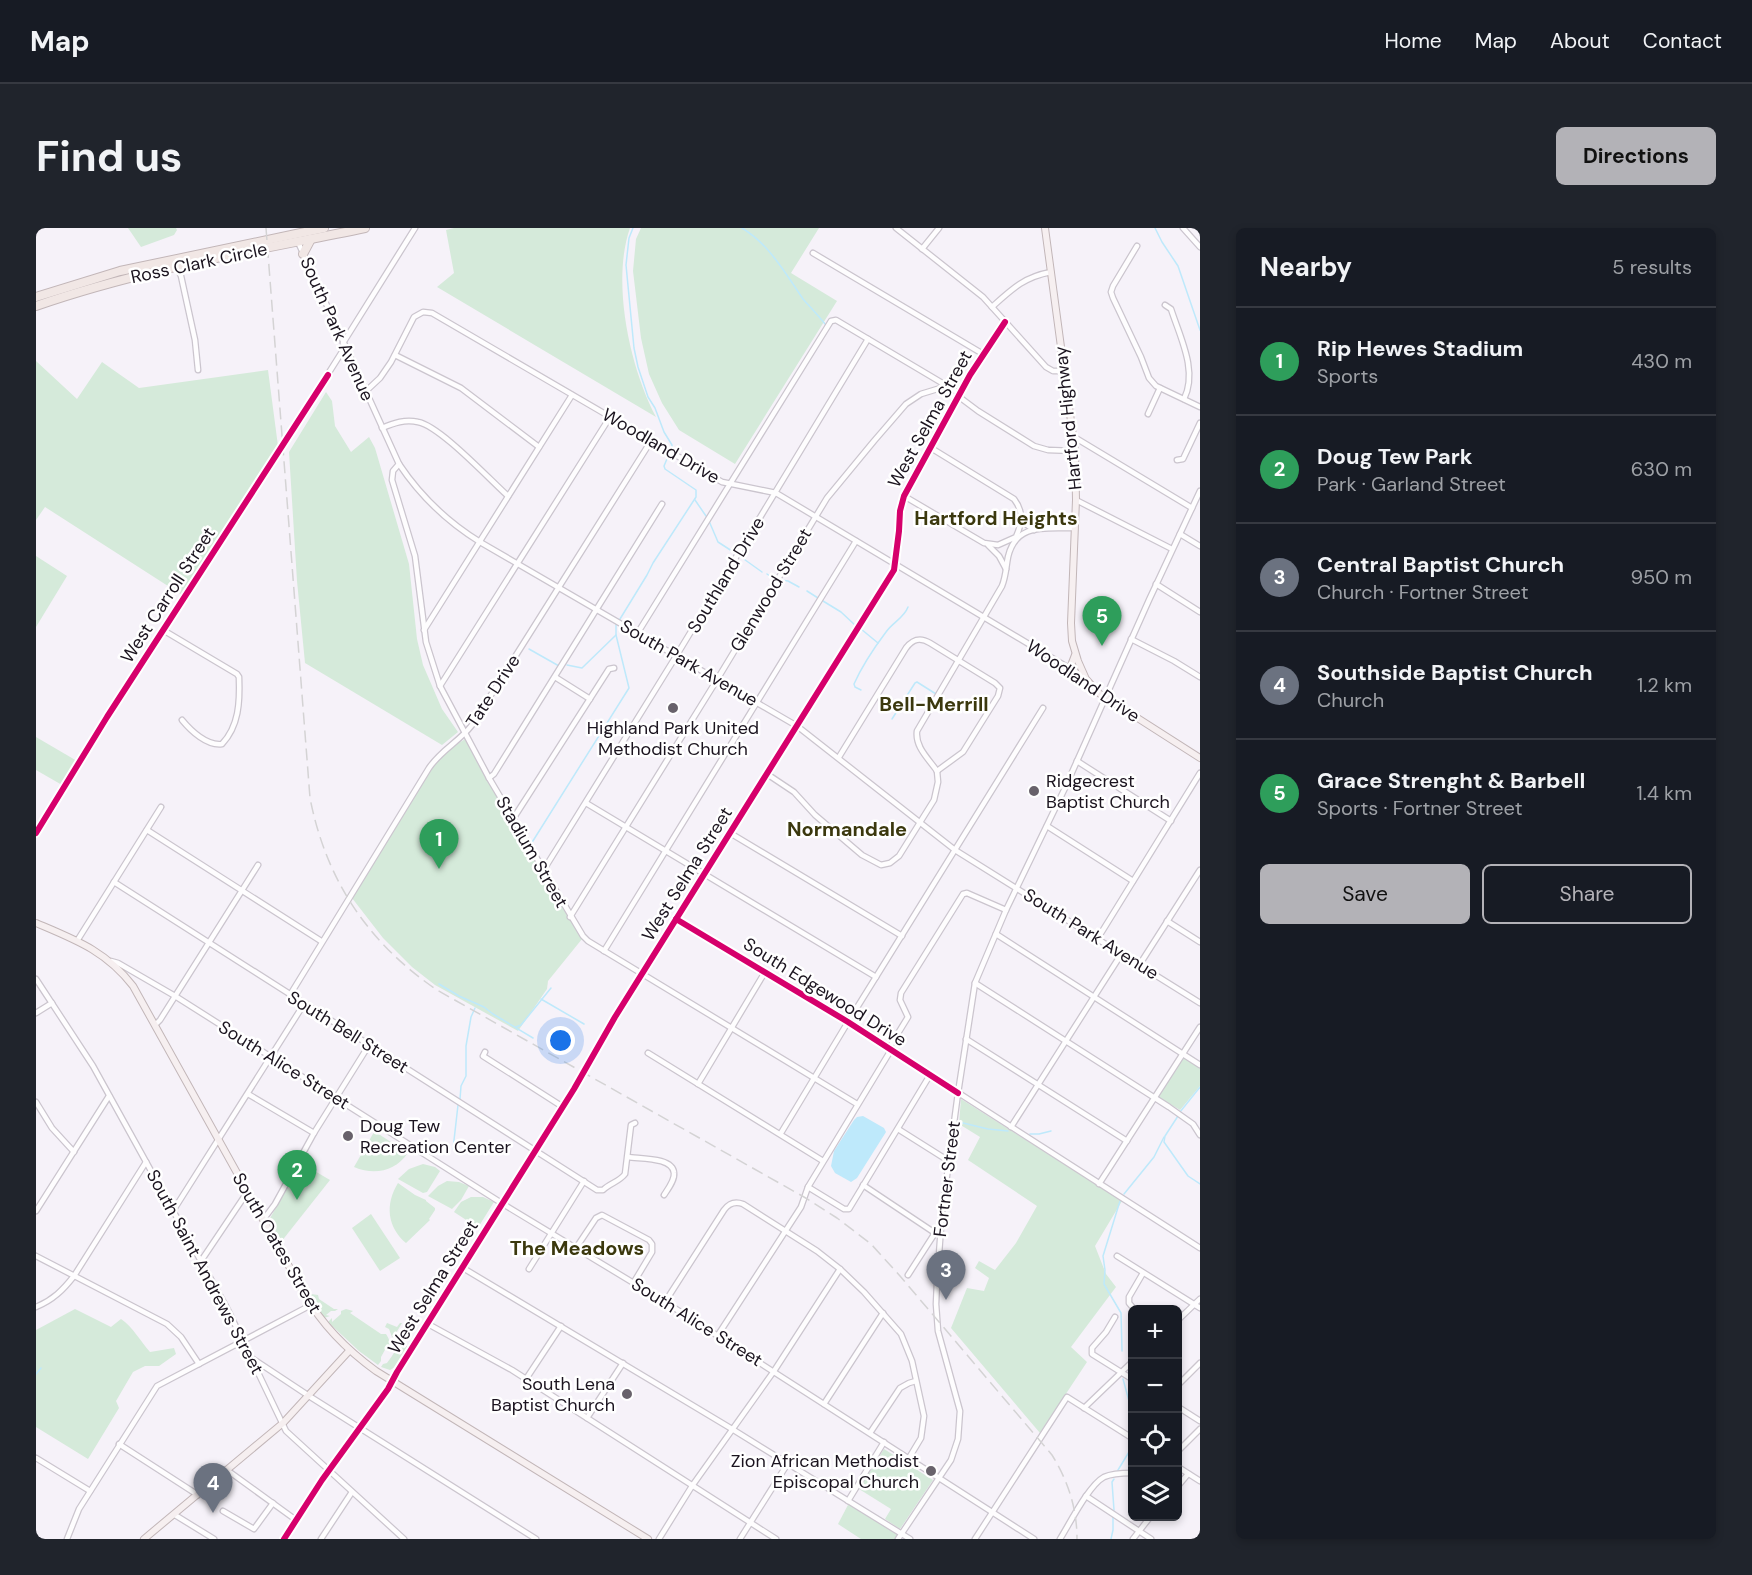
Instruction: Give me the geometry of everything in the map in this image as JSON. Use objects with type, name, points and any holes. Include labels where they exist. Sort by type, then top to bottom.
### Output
[{"type":"highway","name":"Ross Clark Circle","points":[[36,297],[324,228]]},
{"type":"highway","name":"Ross Clark Circle","points":[[295,235],[311,239],[335,231],[364,228]]},
{"type":"highway","points":[[303,254],[311,239]]},
{"type":"highway","name":"Ross Clark Circle","points":[[36,306],[82,286]]},
{"type":"main road","name":"Hartford Highway","points":[[1045,228],[1075,451],[1072,641],[1086,679]]},
{"type":"main road","points":[[1070,668],[1075,654]]},
{"type":"main road","name":"Woodland Drive","points":[[1086,679],[1106,697],[1200,758]]},
{"type":"main road","name":"South Oates Street","points":[[36,923],[93,949],[111,961],[133,986],[311,1305],[328,1329],[367,1365],[648,1539]]},
{"type":"main road","points":[[144,1539],[283,1424],[350,1351]]},
{"type":"street","name":"West Carroll Street","points":[[36,833],[107,717],[282,447],[415,228]]},
{"type":"street","points":[[896,228],[976,291],[1046,367],[1053,371],[1065,371]]},
{"type":"street","points":[[922,249],[939,228]]},
{"type":"street","points":[[1183,228],[1200,247]]},
{"type":"street","name":"South Park Avenue","points":[[295,235],[399,464],[439,513],[480,542],[797,726],[955,850],[1200,1003]]},
{"type":"street","points":[[1137,246],[1113,286],[1112,296],[1153,385],[1200,407]]},
{"type":"street","points":[[813,253],[983,354]]},
{"type":"street","points":[[176,263],[195,340],[198,370]]},
{"type":"street","points":[[992,307],[1023,280],[1051,272]]},
{"type":"street","points":[[1165,305],[1171,309],[1185,350],[1190,380],[1184,399]]},
{"type":"street","name":"Woodland Drive","points":[[365,392],[384,372],[414,317],[423,312],[429,312],[728,484],[776,493],[1086,679]]},
{"type":"street","points":[[636,634],[832,320],[836,320],[946,385],[978,411],[1034,446],[1048,450],[1075,451]]},
{"type":"street","name":"West Selma Street","points":[[284,1539],[328,1471],[388,1389],[563,1107],[642,974],[894,570],[900,511],[904,496],[959,395],[1005,322]]},
{"type":"street","name":"Southland Drive","points":[[543,871],[676,657],[868,339]]},
{"type":"street","points":[[395,355],[461,388],[539,447]]},
{"type":"street","name":"Glenwood Street","points":[[570,916],[835,487],[901,409],[916,397],[946,385]]},
{"type":"street","points":[[1148,414],[1160,388]]},
{"type":"street","points":[[424,630],[572,395]]},
{"type":"street","points":[[440,686],[610,417]]},
{"type":"street","points":[[382,428],[407,421],[430,426],[508,496]]},
{"type":"street","points":[[1177,460],[1183,459],[1200,423]]},
{"type":"street","points":[[1074,437],[1192,508]]},
{"type":"street","name":"Tate Drive","points":[[290,995],[429,768],[446,748],[465,734],[472,725],[651,441]]},
{"type":"street","points":[[931,448],[1010,495],[1018,504],[1022,519],[1034,530]]},
{"type":"street","name":"Stadium Street","points":[[399,464],[394,469],[392,480],[416,562],[424,630],[440,686],[489,778],[584,938],[857,1104]]},
{"type":"street","name":"Fortner Street","points":[[900,1536],[940,1478],[957,1446],[959,1405],[937,1319],[938,1233],[975,982],[1006,910],[1047,826],[1200,491]]},
{"type":"street","points":[[904,496],[988,545],[999,556],[1006,569]]},
{"type":"street","points":[[1076,500],[1173,549]]},
{"type":"street","points":[[489,778],[494,774],[662,504]]},
{"type":"street","points":[[767,774],[794,792],[821,821],[862,855],[876,863],[886,864],[896,859],[935,797],[938,782],[937,771],[919,747],[916,739],[917,731],[1002,586],[1008,557],[1022,519]]},
{"type":"street","points":[[988,545],[1003,544],[1034,530],[1075,528]]},
{"type":"street","points":[[1180,534],[1200,546]]},
{"type":"street","points":[[604,951],[856,541]]},
{"type":"street","points":[[1156,584],[1200,612]]},
{"type":"street","points":[[163,630],[239,677],[236,721],[234,728],[222,744],[210,742],[190,729],[182,720]]},
{"type":"street","points":[[839,757],[909,644],[919,639],[927,641],[997,684],[1000,692],[963,752],[937,771]]},
{"type":"street","points":[[1131,639],[1200,677]]},
{"type":"street","points":[[513,819],[609,669],[614,668]]},
{"type":"street","points":[[555,677],[590,699]]},
{"type":"street","points":[[781,1133],[1043,708]]},
{"type":"street","points":[[1077,761],[1171,820]]},
{"type":"street","points":[[1098,938],[1200,773]]},
{"type":"street","points":[[586,803],[876,977]]},
{"type":"street","points":[[77,941],[162,807]]},
{"type":"street","points":[[1047,826],[1133,881]]},
{"type":"street","points":[[147,830],[321,941]]},
{"type":"street","points":[[730,833],[902,936]]},
{"type":"street","points":[[156,1024],[258,865]]},
{"type":"street","points":[[1140,964],[1200,870]]},
{"type":"street","points":[[1195,878],[1200,882]]},
{"type":"street","name":"South Bell Street","points":[[114,882],[584,1181]]},
{"type":"street","points":[[718,1335],[802,1205],[808,1187],[908,1017],[900,1000],[901,993],[963,894],[967,893],[1006,910]]},
{"type":"street","name":"South Edgewood Drive","points":[[676,919],[848,1022],[1200,1248]]},
{"type":"street","points":[[1167,921],[1200,942]]},
{"type":"street","points":[[996,934],[1200,1065]]},
{"type":"street","points":[[1011,1127],[1122,953]]},
{"type":"street","name":"South Alice Street","points":[[111,961],[175,996],[503,1204],[634,1282],[1034,1539]]},
{"type":"street","points":[[698,1084],[765,972]]},
{"type":"street","name":"South Saint Andrews Street","points":[[36,979],[82,1047],[174,1211],[291,1437],[404,1539]]},
{"type":"street","points":[[975,982],[1155,1097],[1193,1124],[1200,1135]]},
{"type":"street","points":[[36,1013],[52,1002]]},
{"type":"street","points":[[174,1211],[304,1004]]},
{"type":"street","points":[[1099,1184],[1200,1028]]},
{"type":"street","points":[[966,1039],[1127,1141]]},
{"type":"street","points":[[263,1220],[283,1191],[314,1133],[369,1045]]},
{"type":"street","points":[[485,1052],[483,1056],[563,1107]]},
{"type":"street","points":[[648,1053],[824,1161]]},
{"type":"street","points":[[808,1187],[847,1209],[850,1208],[930,1075]]},
{"type":"street","points":[[248,1094],[314,1133]]},
{"type":"street","points":[[37,1208],[109,1096]]},
{"type":"street","points":[[36,1102],[52,1128],[74,1152]]},
{"type":"street","points":[[529,1269],[584,1181],[597,1190],[603,1190],[623,1177],[626,1172],[631,1125],[635,1123]]},
{"type":"street","points":[[898,1128],[949,1159]]},
{"type":"street","points":[[628,1157],[663,1161],[669,1165],[674,1176],[664,1195]]},
{"type":"street","points":[[36,1307],[54,1298],[65,1288],[146,1162]]},
{"type":"street","points":[[863,1185],[938,1233],[908,1275]]},
{"type":"street","points":[[201,1261],[244,1197],[249,1194]]},
{"type":"street","points":[[665,1302],[729,1205],[743,1204],[817,1251],[840,1269],[883,1313],[906,1343],[923,1410],[923,1429],[918,1445],[909,1458]]},
{"type":"street","points":[[576,1248],[596,1218],[602,1215],[649,1240],[653,1245],[653,1250],[634,1282]]},
{"type":"street","points":[[36,1256],[167,1324],[181,1337],[199,1364]]},
{"type":"street","points":[[1117,1256],[1200,1308]]},
{"type":"street","points":[[463,1268],[788,1463],[900,1536],[910,1539]]},
{"type":"street","points":[[659,1539],[692,1486],[774,1371],[840,1269]]},
{"type":"street","points":[[1131,1305],[1129,1298],[1143,1273]]},
{"type":"street","points":[[1182,1316],[1200,1299]]},
{"type":"street","points":[[68,1539],[75,1516],[154,1389],[311,1305]]},
{"type":"street","points":[[824,1404],[883,1313]]},
{"type":"street","points":[[1115,1317],[1092,1348],[1092,1354],[1128,1376]]},
{"type":"street","points":[[428,1324],[526,1379],[776,1539]]},
{"type":"street","points":[[526,1379],[561,1326]]},
{"type":"street","points":[[251,1357],[536,1539]]},
{"type":"street","points":[[587,1418],[622,1363]]},
{"type":"street","points":[[1182,1381],[1200,1364]]},
{"type":"street","points":[[1084,1408],[1128,1366]]},
{"type":"street","points":[[870,1433],[900,1388],[916,1381]]},
{"type":"street","points":[[975,1539],[1067,1397],[1126,1435]]},
{"type":"street","points":[[1182,1410],[1200,1421]]},
{"type":"street","points":[[1182,1446],[1200,1429]]},
{"type":"street","points":[[848,1501],[884,1442]]},
{"type":"street","points":[[119,1444],[198,1495]]},
{"type":"street","points":[[36,1458],[90,1491]]},
{"type":"street","points":[[740,1539],[788,1463]]},
{"type":"street","points":[[1182,1469],[1200,1481]]},
{"type":"street","points":[[227,1470],[296,1520]]},
{"type":"street","points":[[1060,1539],[1086,1496],[1098,1481],[1106,1476],[1128,1473]]},
{"type":"street","points":[[1182,1481],[1188,1473]]},
{"type":"street","points":[[321,1539],[352,1492]]},
{"type":"street","points":[[1086,1496],[1151,1539]]},
{"type":"street","points":[[223,1511],[254,1529],[273,1503]]},
{"type":"street","points":[[175,1515],[214,1539]]},
{"type":"street","points":[[1133,1539],[1147,1521]]},
{"type":"green space","points":[[128,228],[176,228],[177,230],[174,235],[141,247]]},
{"type":"green space","points":[[454,228],[630,228],[622,273],[626,324],[638,374],[656,417],[437,287],[454,273],[446,230]]},
{"type":"green space","points":[[641,228],[819,228],[791,273],[837,301],[735,464],[679,430],[662,403],[649,374],[641,338],[633,271],[636,239]]},
{"type":"green space","points":[[36,361],[77,399],[102,362],[139,388],[268,370],[278,446],[182,595],[45,507],[36,520]]},
{"type":"green space","points":[[326,392],[332,401],[335,426],[351,452],[369,437],[375,448],[409,564],[417,639],[423,665],[442,709],[458,732],[442,745],[305,663],[289,452]]},
{"type":"green space","points":[[36,556],[67,576],[36,627]]},
{"type":"green space","points":[[36,737],[77,761],[62,785],[36,770]]},
{"type":"green space","points":[[465,739],[582,939],[548,981],[547,989],[518,1031],[435,985],[412,967],[383,938],[352,898],[435,764],[450,749]]},
{"type":"green space","points":[[1184,1057],[1200,1067],[1200,1086],[1180,1110],[1158,1097]]},
{"type":"green space","points":[[961,1099],[1122,1201],[1095,1246],[1106,1274],[1116,1287],[1071,1347],[1087,1362],[1040,1433],[951,1328],[967,1288],[984,1291],[989,1278],[975,1268],[979,1261],[995,1270],[1016,1243],[1037,1206],[968,1160],[980,1137],[959,1124]]},
{"type":"green space","points":[[374,1132],[408,1153],[397,1164],[384,1170],[369,1171],[354,1167]]},
{"type":"green space","points":[[301,1163],[330,1180],[281,1242],[269,1220]]},
{"type":"green space","points":[[423,1164],[440,1171],[427,1192],[423,1193],[398,1179],[409,1169]]},
{"type":"green space","points":[[447,1181],[469,1186],[461,1200],[452,1209],[428,1196]]},
{"type":"green space","points":[[398,1183],[435,1208],[430,1220],[406,1243],[395,1230],[390,1215],[391,1199]]},
{"type":"green space","points":[[471,1197],[483,1197],[494,1202],[477,1227],[454,1212],[461,1202]]},
{"type":"green space","points":[[371,1214],[400,1258],[380,1271],[352,1228]]},
{"type":"green space","points":[[311,1294],[318,1295],[319,1299],[334,1309],[338,1309],[331,1311],[326,1315],[330,1316],[324,1318],[310,1297]]},
{"type":"green space","points":[[75,1309],[111,1327],[121,1319],[150,1352],[174,1348],[176,1354],[159,1366],[145,1366],[133,1372],[116,1401],[119,1408],[88,1459],[36,1427],[36,1330]]},
{"type":"green space","points":[[346,1309],[353,1311],[350,1313],[381,1334],[386,1334],[390,1342],[389,1346],[378,1365],[328,1322],[332,1318],[332,1322],[341,1314],[341,1311]]},
{"type":"green space","points":[[387,1323],[397,1327],[402,1323],[396,1333],[398,1340],[408,1347],[395,1367],[390,1370],[381,1367],[387,1363],[396,1345],[396,1338],[392,1337],[389,1329],[385,1327]]},
{"type":"green space","points":[[884,1449],[933,1480],[900,1529],[885,1519],[891,1509],[859,1489]]},
{"type":"green space","points":[[849,1503],[898,1534],[896,1539],[861,1539],[838,1524]]},
{"type":"water","points":[[863,1116],[884,1128],[886,1132],[857,1178],[851,1182],[835,1173],[831,1166],[834,1151],[854,1120]]},
{"type":"waterway","points":[[633,228],[629,238],[626,265],[634,348],[648,397],[672,449]]},
{"type":"waterway","points":[[742,228],[769,251],[803,299],[825,324]]},
{"type":"waterway","points":[[1155,228],[1178,266],[1200,330]]},
{"type":"waterway","points":[[620,619],[696,497],[696,490],[665,469],[669,454]]},
{"type":"waterway","points":[[695,500],[706,516]]},
{"type":"waterway","points":[[709,521],[718,542],[735,553]]},
{"type":"waterway","points":[[741,557],[762,572]]},
{"type":"waterway","points":[[767,574],[774,579]]},
{"type":"waterway","points":[[781,580],[799,587]]},
{"type":"waterway","points":[[807,591],[818,598]]},
{"type":"waterway","points":[[823,601],[841,612],[856,626]]},
{"type":"waterway","points":[[861,690],[854,684],[861,671],[886,632],[908,607]]},
{"type":"waterway","points":[[531,844],[629,688],[616,635],[616,625]]},
{"type":"waterway","points":[[861,629],[878,643]]},
{"type":"waterway","points":[[567,665],[582,668],[616,635]]},
{"type":"waterway","points":[[529,649],[559,666]]},
{"type":"waterway","points":[[892,719],[915,683],[917,682],[936,694]]},
{"type":"waterway","points":[[879,697],[898,708]]},
{"type":"waterway","points":[[439,984],[484,1007],[533,1038]]},
{"type":"waterway","points":[[516,1027],[521,1025],[551,988]]},
{"type":"waterway","points":[[541,999],[584,1024]]},
{"type":"waterway","points":[[460,1099],[461,1086],[466,1076],[466,1046],[471,1017],[475,1008]]},
{"type":"waterway","points":[[1180,1112],[1200,1087]]},
{"type":"waterway","points":[[453,1149],[458,1105]]},
{"type":"waterway","points":[[1178,1116],[1165,1136],[1164,1142],[1188,1176],[1200,1184]]},
{"type":"waterway","points":[[959,1122],[1008,1131]]},
{"type":"waterway","points":[[1030,1134],[1051,1131]]},
{"type":"waterway","points":[[1124,1194],[1154,1157],[1164,1137]]},
{"type":"waterway","points":[[1120,1201],[1103,1256],[1104,1284],[1121,1313],[1122,1351]]},
{"type":"waterway","points":[[36,1374],[41,1368]]},
{"type":"waterway","points":[[1123,1379],[1132,1413]]},
{"type":"waterway","points":[[1118,1470],[1128,1454]]},
{"type":"waterway","points":[[1114,1479],[1112,1482],[1114,1510]]},
{"type":"waterway","points":[[1111,1539],[1113,1517]]},
{"type":"railway","points":[[266,228],[310,798],[327,856],[354,907],[390,952],[437,990],[804,1197],[871,1244],[1052,1455],[1063,1475],[1070,1495],[1077,1539]]},
{"type":"cycle path","points":[[284,1539],[322,1480],[388,1389],[574,1089],[615,1017],[894,570],[900,511],[904,496],[970,375],[1005,322]]},
{"type":"cycle path","points":[[36,833],[107,717],[328,375]]},
{"type":"cycle path","points":[[676,919],[848,1022],[958,1093]]},
{"type":"place","name":"Grace Strenght & Barbell","points":[[1102,646]]},
{"type":"place","name":"Highland Park United Methodist Church","points":[[673,708]]},
{"type":"place","name":"Ridgecrest Baptist Church","points":[[1034,791]]},
{"type":"place","name":"Rip Hewes Stadium","points":[[439,869]]},
{"type":"place","name":"Doug Tew Recreation Center","points":[[348,1136]]},
{"type":"place","name":"Doug Tew Park","points":[[297,1200]]},
{"type":"place","name":"Central Baptist Church","points":[[946,1300]]},
{"type":"place","name":"South Lena Baptist Church","points":[[627,1394]]},
{"type":"place","name":"Zion African Methodist Episcopal Church","points":[[931,1471]]},
{"type":"place","name":"Southside Baptist Church","points":[[213,1513]]},
{"type":"district","name":"Hartford Heights","points":[[996,518]]},
{"type":"district","name":"Bell-Merrill","points":[[934,704]]},
{"type":"district","name":"Normandale","points":[[847,829]]},
{"type":"district","name":"The Meadows","points":[[577,1248]]}]
